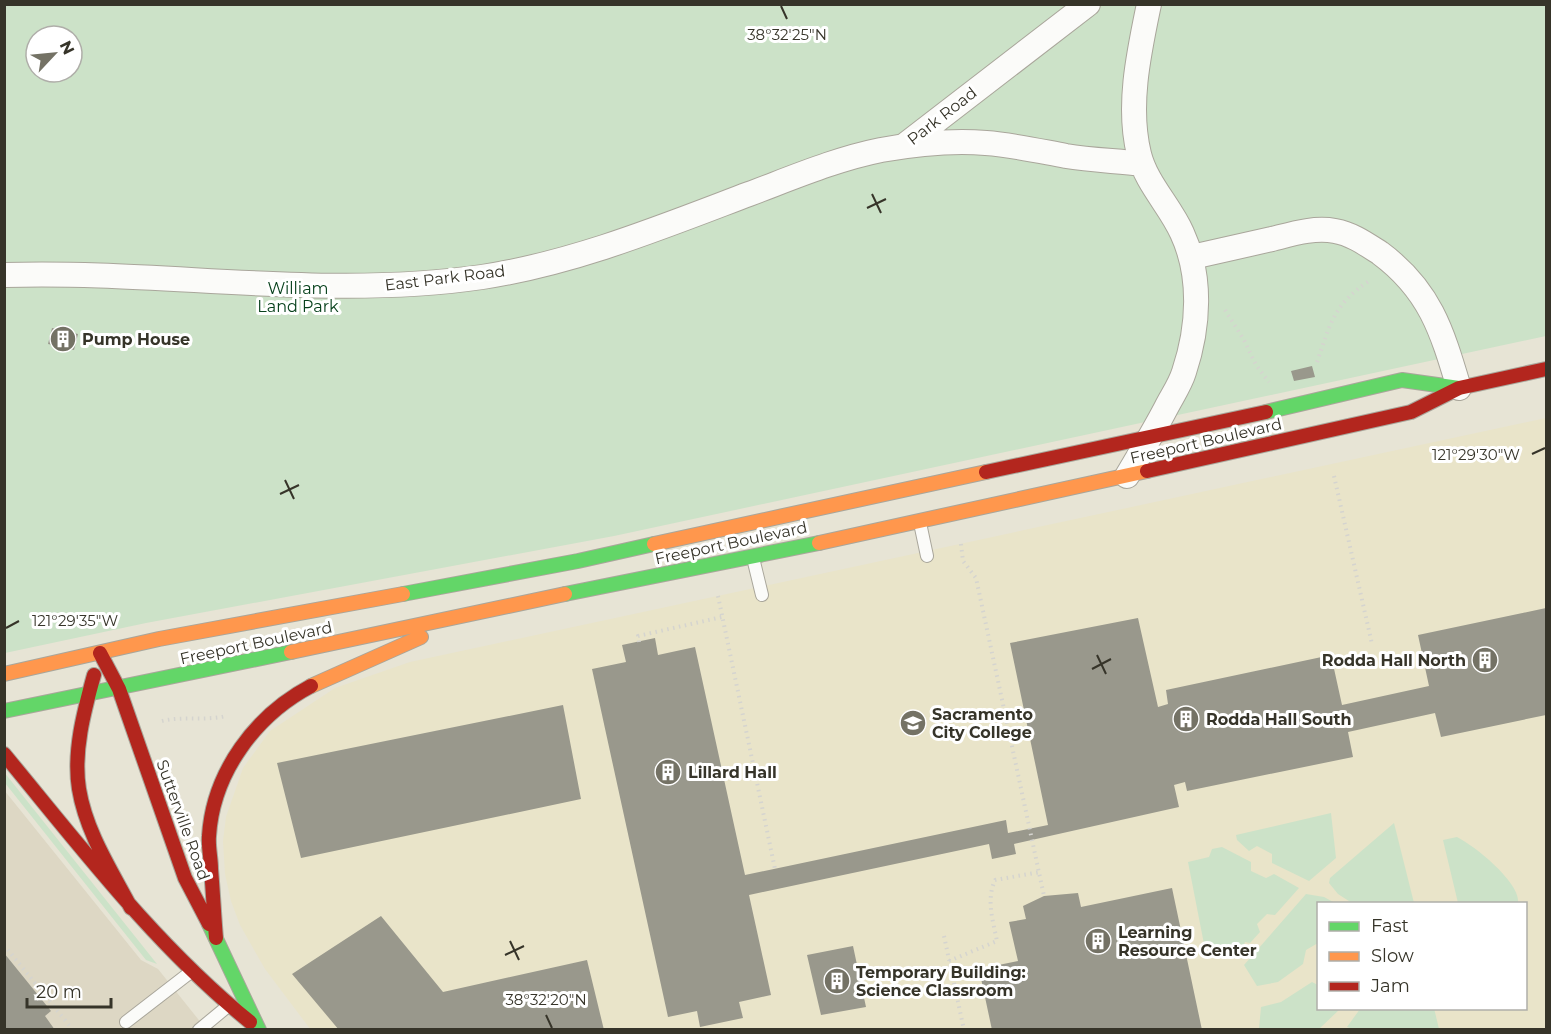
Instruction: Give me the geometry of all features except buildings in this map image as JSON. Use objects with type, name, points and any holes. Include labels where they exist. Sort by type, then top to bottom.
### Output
[{"type":"main road","name":"Freeport Boulevard","points":[[4,711],[119,689],[1128,476],[1411,412],[1459,388],[1546,369]]},
{"type":"main road","name":"Freeport Boulevard","points":[[4,674],[159,639],[578,561],[1402,380],[1459,388]]},
{"type":"main road","points":[[216,938],[209,836],[216,801],[229,767],[240,748],[262,721],[283,703],[309,687],[477,612]]},
{"type":"main road","name":"Sutterville Road","points":[[100,653],[119,689],[185,878],[259,1028]]},
{"type":"main road","points":[[100,653],[88,694],[78,766],[79,789],[85,816],[131,908]]},
{"type":"main road","name":"Sutterville Road","points":[[4,754],[131,908],[229,1005],[259,1028]]},
{"type":"street","name":"Park Road","points":[[903,147],[1088,4]]},
{"type":"street","points":[[1128,476],[1177,387],[1189,354],[1196,303],[1192,257],[1172,213],[1142,164],[1135,129],[1135,93],[1140,46],[1149,4]]},
{"type":"street","name":"Park Road","points":[[903,147],[930,143],[987,143],[1068,156],[1142,164]]},
{"type":"street","name":"East Park Road","points":[[4,275],[52,273],[294,286],[389,286],[483,277],[577,256],[817,169],[855,157],[903,147]]},
{"type":"street","points":[[1192,257],[1308,231],[1335,231],[1363,241],[1391,262],[1413,284],[1431,308],[1459,388]]},
{"type":"lane","points":[[919,519],[927,556]]},
{"type":"lane","points":[[753,556],[762,595]]},
{"type":"lane","points":[[126,1022],[193,970]]},
{"type":"lane","points":[[199,1029],[229,1005]]},
{"type":"path","points":[[1317,362],[1337,310],[1353,291],[1369,281]]},
{"type":"path","points":[[1225,310],[1244,340],[1256,365],[1271,386]]},
{"type":"path","points":[[1334,476],[1372,644]]},
{"type":"path","points":[[961,543],[963,561],[974,575],[978,586],[1044,896]]},
{"type":"path","points":[[718,596],[775,869]]},
{"type":"path","points":[[639,642],[638,636],[722,617]]},
{"type":"path","points":[[158,722],[171,719],[213,719],[229,715]]},
{"type":"path","points":[[949,961],[997,941],[990,904],[990,890],[994,880],[1040,872]]},
{"type":"path","points":[[944,936],[964,1029]]},
{"type":"path","points":[[4,945],[73,1029]]},
{"type":"shaded area","name":"Sacramento City College","points":[[1546,418],[1546,1029],[311,1030],[265,969],[240,925],[231,901],[225,874],[223,841],[226,817],[243,768],[270,731],[335,688],[410,662]]},
{"type":"shaded area","points":[[4,790],[141,960],[158,969],[206,1029],[5,1029]]},
{"type":"green space","name":"William Land Park","points":[[4,5],[1546,5],[1546,336],[614,536],[146,623],[5,653]]},
{"type":"green space","points":[[4,772],[157,964],[146,960],[5,783]]},
{"type":"green space","points":[[1331,813],[1336,858],[1309,881],[1272,863],[1272,854],[1257,846],[1249,851],[1237,840],[1236,835]]},
{"type":"green space","points":[[1394,823],[1414,902],[1350,902],[1338,894],[1329,883],[1330,878]]},
{"type":"green space","points":[[1457,837],[1475,848],[1505,876],[1517,895],[1518,902],[1458,902],[1443,840]]},
{"type":"green space","points":[[1222,847],[1251,862],[1251,871],[1266,878],[1274,874],[1299,888],[1275,915],[1267,914],[1257,924],[1260,932],[1250,943],[1245,942],[1244,945],[1247,947],[1237,958],[1220,947],[1204,944],[1188,862],[1209,857],[1212,849]]},
{"type":"green space","points":[[1306,894],[1324,897],[1333,902],[1317,902],[1317,944],[1306,950],[1303,964],[1278,982],[1257,986],[1244,965]]},
{"type":"green space","points":[[1312,982],[1317,984],[1317,1010],[1339,1010],[1319,1029],[1259,1029],[1261,1007],[1281,1002]]},
{"type":"green space","points":[[1359,1010],[1434,1010],[1439,1029],[1356,1030],[1347,1027]]},
{"type":"traffic: fast","points":[[1266,412],[1402,380],[1459,388]]},
{"type":"traffic: fast","points":[[565,594],[819,543]]},
{"type":"traffic: fast","points":[[403,594],[578,561],[654,544]]},
{"type":"traffic: fast","points":[[4,711],[291,652]]},
{"type":"traffic: fast","points":[[209,924],[259,1030]]},
{"type":"traffic: slow","points":[[819,543],[1147,471]]},
{"type":"traffic: slow","points":[[654,544],[986,472]]},
{"type":"traffic: slow","points":[[4,674],[159,639],[403,594]]},
{"type":"traffic: slow","points":[[291,652],[565,594]]},
{"type":"traffic: slow","points":[[311,686],[421,637]]},
{"type":"traffic: jam","points":[[1147,471],[1411,412],[1459,388],[1546,369]]},
{"type":"traffic: jam","points":[[986,472],[1266,412]]},
{"type":"traffic: jam","points":[[100,653],[119,689],[185,878],[209,924]]},
{"type":"traffic: jam","points":[[94,675],[78,746],[79,789],[93,836],[131,908]]},
{"type":"traffic: jam","points":[[216,938],[209,840],[212,812],[219,790],[241,748],[256,729],[291,698],[311,686]]},
{"type":"traffic: jam","points":[[4,754],[151,928],[182,961],[250,1022]]},
{"type":"place","name":"Pump House","points":[[63,339]]},
{"type":"place","name":"Rodda Hall North","points":[[1485,660]]},
{"type":"place","name":"Rodda Hall South","points":[[1186,719]]},
{"type":"place","name":"Sacramento City College","points":[[913,723]]},
{"type":"place","name":"Lillard Hall","points":[[668,772]]},
{"type":"place","name":"Learning Resource Center","points":[[1098,941]]},
{"type":"place","name":"Temporary Building: Science Classroom","points":[[837,981]]}]
